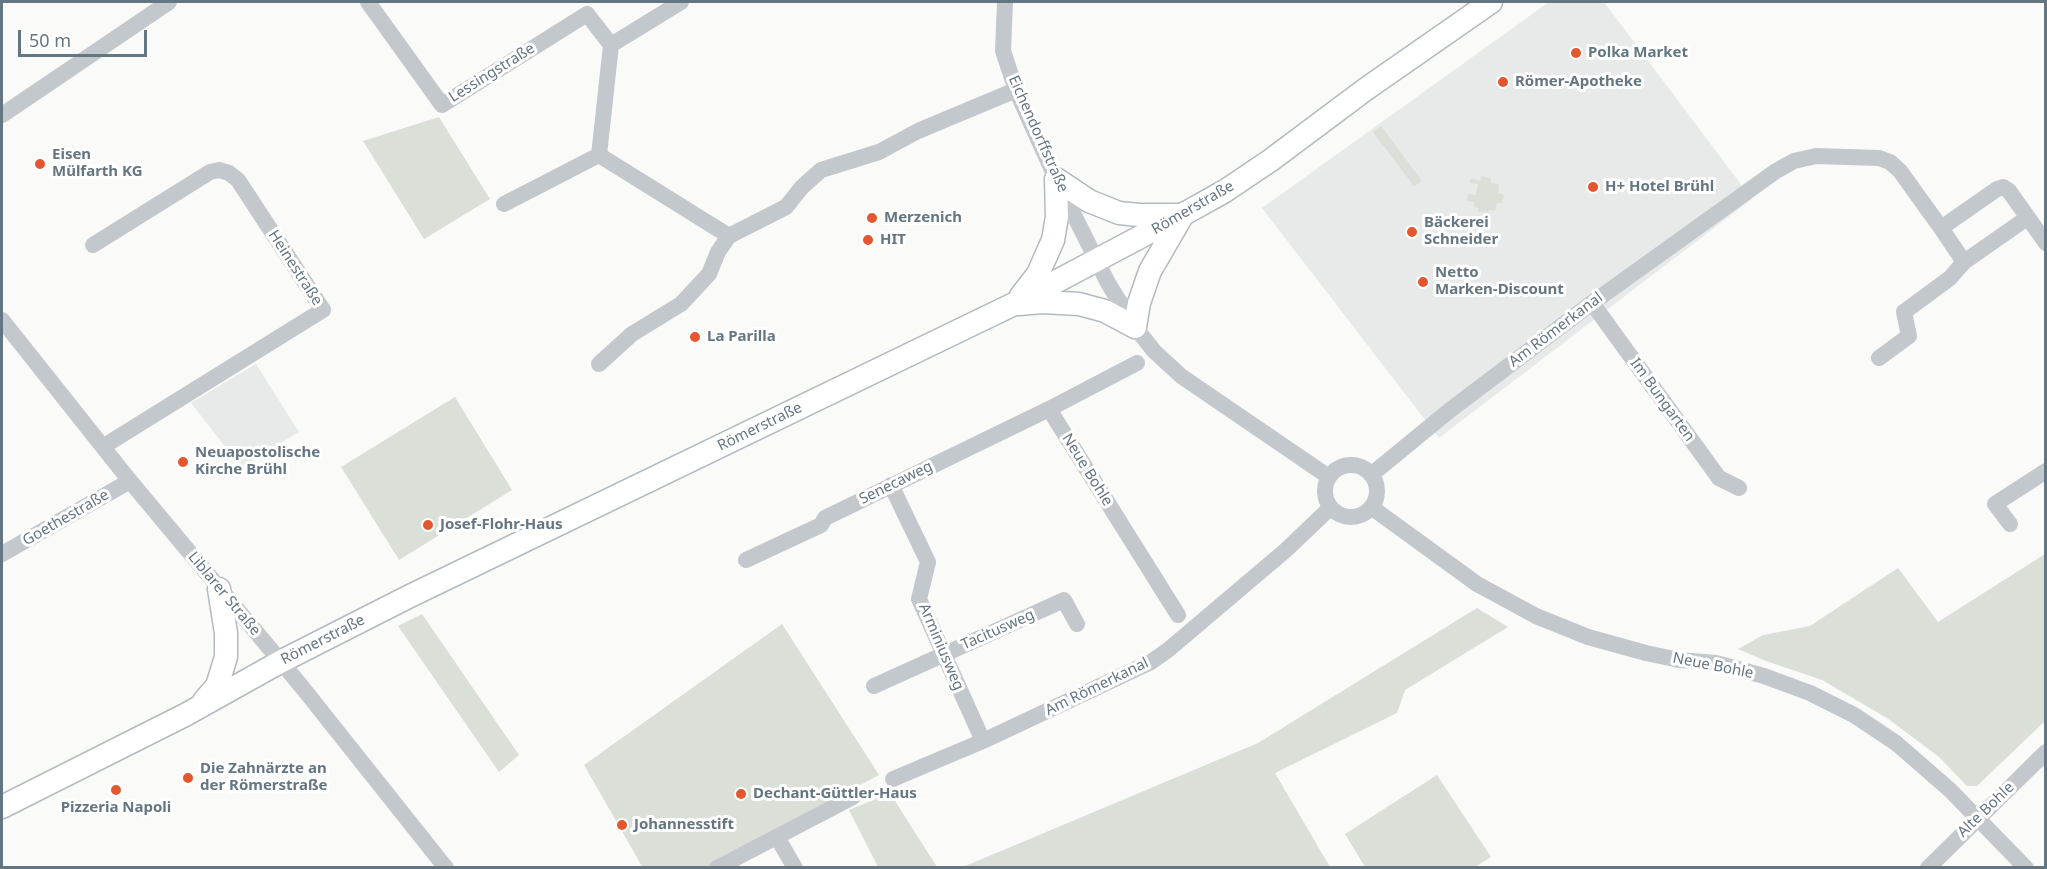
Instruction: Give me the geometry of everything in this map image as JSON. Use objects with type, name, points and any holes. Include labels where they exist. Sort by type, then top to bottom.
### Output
[{"type":"main road","name":"Römerstraße","points":[[2,807],[199,707],[280,662],[450,577],[1014,304],[1183,215],[1225,191],[1271,160],[1366,89],[1491,2]]},
{"type":"main road","points":[[1056,179],[1089,201],[1119,213],[1183,215]]},
{"type":"main road","points":[[1014,304],[1038,274],[1053,240],[1057,217],[1056,179]]},
{"type":"main road","points":[[1014,304],[1042,302],[1079,304],[1105,311],[1135,327],[1139,303],[1150,271],[1183,215]]},
{"type":"main road","points":[[199,707],[217,686],[226,657],[225,621],[219,589]]},
{"type":"street","points":[[2,115],[169,2]]},
{"type":"street","name":"Lessingstraße","points":[[368,2],[442,105],[587,14],[611,45]]},
{"type":"street","points":[[599,155],[611,45],[681,2]]},
{"type":"street","name":"Eichendorffstraße","points":[[1005,2],[1003,51],[1016,90],[1056,179],[1097,260]]},
{"type":"street","points":[[599,364],[632,334],[681,304],[709,274],[718,252],[729,236],[786,207],[802,187],[821,171],[879,153],[918,131],[1016,90]]},
{"type":"street","points":[[504,204],[599,155]]},
{"type":"street","points":[[599,155],[729,236]]},
{"type":"street","name":"Am Römerkanal","points":[[1371,475],[1450,410],[1592,303],[1794,161],[1816,156],[1880,158],[1890,162],[1900,171],[1964,262]]},
{"type":"street","name":"Heinestraße","points":[[93,245],[210,172],[219,170],[229,173],[238,180],[323,310],[104,446]]},
{"type":"street","points":[[1941,228],[1997,189],[2003,188],[2009,191],[2046,243]]},
{"type":"street","points":[[1879,358],[1909,336],[1904,312],[1950,278],[1964,262],[2027,218]]},
{"type":"street","points":[[1097,260],[1113,293],[1154,351],[1181,376],[1329,477]]},
{"type":"street","name":"Im Bungarten","points":[[1592,303],[1719,478],[1739,488]]},
{"type":"street","name":"Liblarer Straße","points":[[2,320],[130,481],[446,867]]},
{"type":"street","points":[[1049,409],[1137,363]]},
{"type":"street","name":"Senecaweg","points":[[746,560],[821,525],[825,518],[891,485],[1049,409]]},
{"type":"street","name":"Neue Bohle","points":[[1049,409],[1178,615]]},
{"type":"street","points":[[1357,466],[1371,475],[1377,491],[1371,507],[1359,516],[1351,518],[1336,513],[1330,508],[1325,496],[1326,483],[1329,477],[1341,467],[1357,466]]},
{"type":"street","points":[[2010,524],[1995,504],[2046,471]]},
{"type":"street","name":"Goethestraße","points":[[2,554],[130,481]]},
{"type":"street","name":"Arminiusweg","points":[[891,485],[928,562],[919,599],[983,741]]},
{"type":"street","name":"Neue Bohle","points":[[1371,507],[1477,584],[1536,616],[1588,637],[1646,653],[1679,660],[1716,663],[1764,676],[1810,693],[1854,715],[1896,743],[1950,790],[2026,867]]},
{"type":"street","name":"Am Römerkanal","points":[[893,779],[983,741],[1151,662],[1286,550],[1316,524],[1330,508]]},
{"type":"street","name":"Tacitusweg","points":[[874,686],[1064,600],[1077,624]]},
{"type":"street","name":"Alte Bohle","points":[[1928,867],[2046,752]]},
{"type":"street","points":[[717,867],[853,797]]},
{"type":"street","points":[[777,837],[795,867]]},
{"type":"shaded area","points":[[1549,2],[1604,2],[1752,199],[1439,438],[1262,208]]},
{"type":"shaded area","points":[[439,117],[490,199],[424,239],[363,141]]},
{"type":"shaded area","points":[[1381,126],[1422,181],[1414,186],[1373,132]]},
{"type":"shaded area","points":[[1481,176],[1491,178],[1491,183],[1499,184],[1498,193],[1504,195],[1502,203],[1497,203],[1495,211],[1489,210],[1489,213],[1478,212],[1479,208],[1474,207],[1474,202],[1467,201],[1468,194],[1476,195],[1478,184],[1470,183],[1471,179],[1480,181]]},
{"type":"shaded area","points":[[256,364],[299,432],[241,467],[191,403]]},
{"type":"shaded area","points":[[455,397],[512,490],[399,560],[341,467]]},
{"type":"shaded area","points":[[2045,554],[2045,721],[1977,786],[1967,786],[1939,757],[1887,718],[1822,680],[1738,649],[1763,635],[1810,626],[1898,568],[1938,622]]},
{"type":"shaded area","points":[[1477,608],[1508,627],[1405,690],[1397,713],[1275,773],[1330,867],[963,867],[1258,743]]},
{"type":"shaded area","points":[[422,614],[519,755],[499,772],[398,626]]},
{"type":"shaded area","points":[[782,624],[879,775],[707,867],[643,868],[584,765]]},
{"type":"shaded area","points":[[1437,775],[1491,857],[1475,867],[1365,867],[1345,834]]},
{"type":"shaded area","points":[[890,793],[937,867],[878,867],[849,810]]},
{"type":"place","name":"Polka Market","points":[[1576,53]]},
{"type":"place","name":"Römer-Apotheke","points":[[1503,82]]},
{"type":"place","name":"Eisen Mülfarth KG","points":[[40,164]]},
{"type":"place","name":"H+ Hotel Brühl","points":[[1593,187]]},
{"type":"place","name":"Merzenich","points":[[872,218]]},
{"type":"place","name":"Bäckerei Schneider","points":[[1412,232]]},
{"type":"place","name":"HIT","points":[[868,240]]},
{"type":"place","name":"Netto Marken-Discount","points":[[1423,282]]},
{"type":"place","name":"La Parilla","points":[[695,337]]},
{"type":"place","name":"Neuapostolische Kirche Brühl","points":[[183,462]]},
{"type":"place","name":"Josef-Flohr-Haus","points":[[428,525]]},
{"type":"place","name":"Die Zahnärzte an der Römerstraße","points":[[188,778]]},
{"type":"place","name":"Pizzeria Napoli","points":[[116,790]]},
{"type":"place","name":"Dechant-Güttler-Haus","points":[[741,794]]},
{"type":"place","name":"Johannesstift","points":[[622,825]]}]
